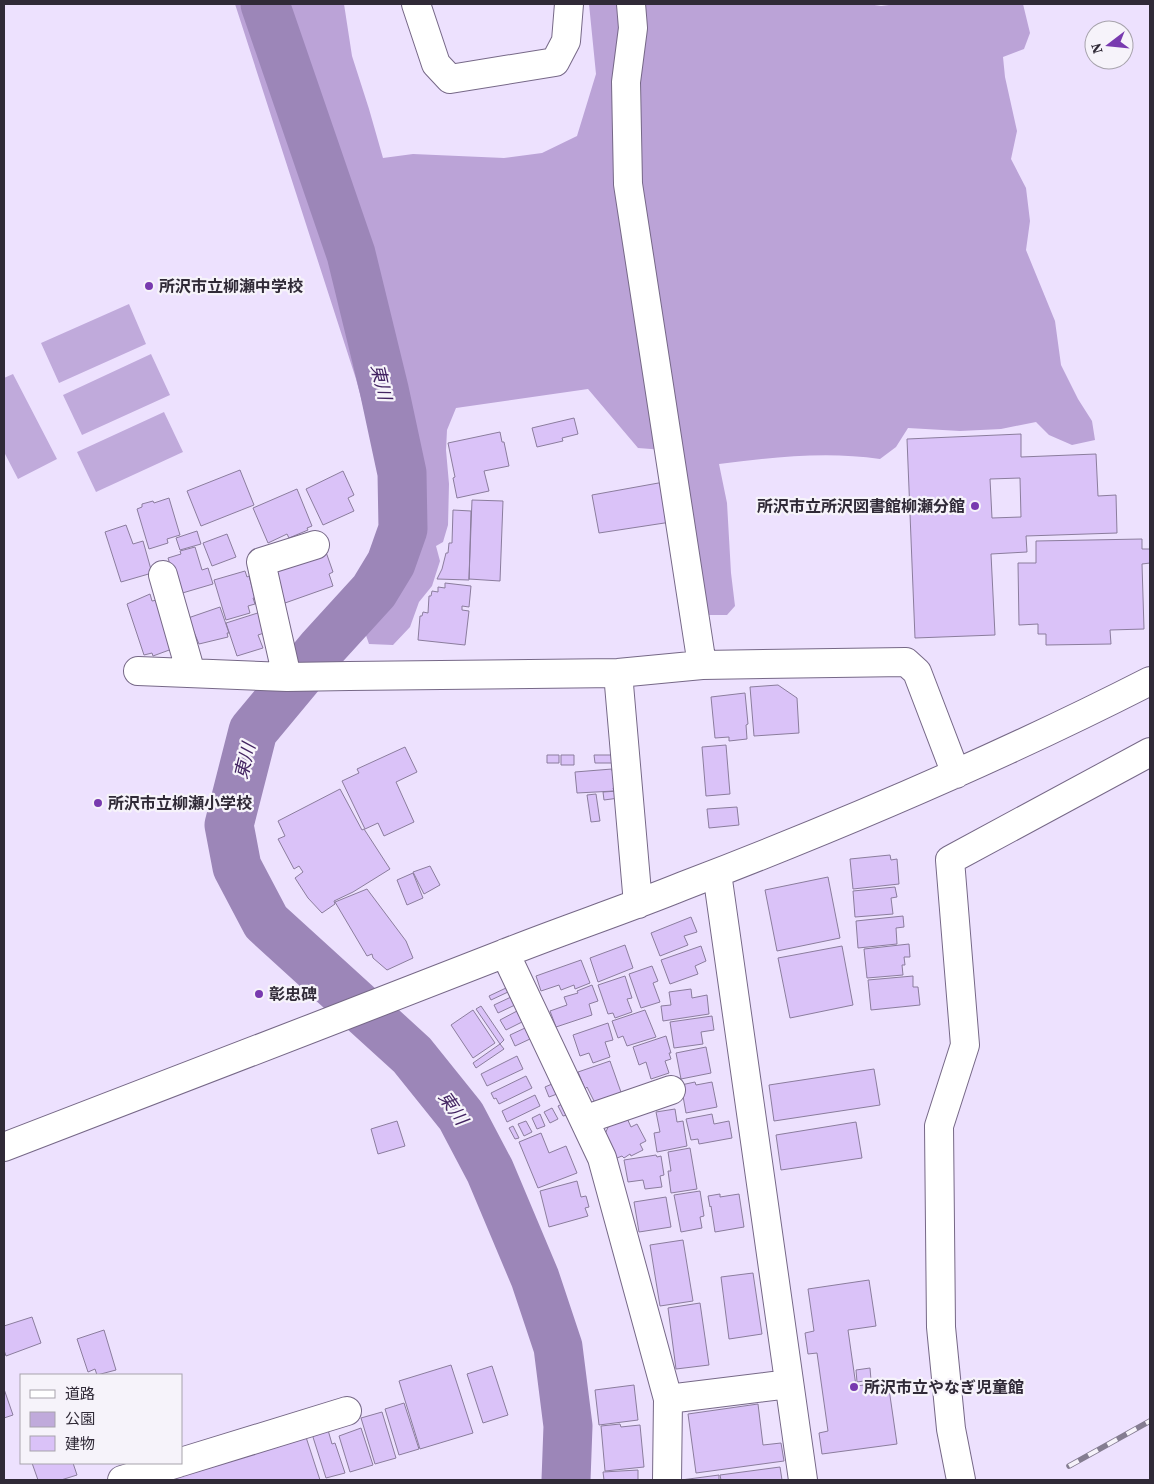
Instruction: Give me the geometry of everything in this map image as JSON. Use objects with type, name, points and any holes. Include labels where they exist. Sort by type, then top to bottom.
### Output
[{"type":"street","points":[[416,4],[436,64],[450,79],[555,62],[566,41],[569,4]]},
{"type":"street","points":[[631,4],[633,28],[626,82],[628,184],[702,665]]},
{"type":"street","points":[[286,677],[260,562],[315,545]]},
{"type":"street","points":[[163,575],[191,673]]},
{"type":"street","points":[[138,671],[286,677],[618,673],[702,665],[906,662],[917,672],[956,774]]},
{"type":"street","points":[[618,673],[638,904]]},
{"type":"street","points":[[4,1147],[323,1025],[504,953],[717,873],[956,774],[1085,714],[1150,681]]},
{"type":"street","points":[[961,1480],[950,1429],[941,1327],[938,1126],[965,1045],[950,860],[1150,752]]},
{"type":"street","points":[[717,873],[804,1480]]},
{"type":"street","points":[[504,953],[602,1158],[668,1399],[667,1480]]},
{"type":"street","points":[[584,1120],[671,1090]]},
{"type":"street","points":[[668,1399],[789,1384]]},
{"type":"street","points":[[182,1462],[347,1411]]},
{"type":"street","points":[[122,1480],[175,1464]]},
{"type":"green space","points":[[129,304],[146,344],[59,383],[41,343]]},
{"type":"green space","points":[[151,354],[170,395],[82,435],[63,395]]},
{"type":"green space","points":[[13,374],[57,459],[18,479],[4,452],[4,378]]},
{"type":"green space","points":[[164,412],[183,452],[96,492],[77,452]]},
{"type":"shaded area","points":[[235,4],[344,4],[352,56],[383,158],[413,154],[504,158],[542,153],[577,136],[596,74],[589,4],[868,4],[881,6],[897,4],[1023,4],[1030,33],[1024,49],[1003,57],[1005,77],[1017,131],[1011,159],[1026,188],[1030,221],[1026,250],[1055,321],[1061,365],[1078,399],[1092,421],[1095,440],[1072,445],[1049,435],[1036,422],[1001,429],[960,431],[908,428],[896,447],[880,459],[820,455],[780,457],[719,464],[727,503],[735,606],[727,615],[704,615],[677,451],[638,448],[588,389],[456,408],[447,430],[448,525],[443,542],[436,546],[440,561],[432,586],[419,602],[410,627],[393,645],[369,644],[360,618],[367,585],[384,551],[393,518],[356,379]]},
{"type":"building","points":[[574,418],[578,434],[562,438],[563,441],[537,447],[532,428]]},
{"type":"building","points":[[500,432],[509,466],[484,471],[489,491],[457,498],[448,443]]},
{"type":"building","points":[[1021,434],[1021,457],[1096,454],[1098,496],[1116,495],[1117,533],[1026,536],[1027,552],[991,554],[995,635],[915,638],[907,439]],"holes":[[[1020,478],[1021,517],[992,518],[990,479]]]},
{"type":"building","points":[[240,470],[254,505],[201,526],[187,491]]},
{"type":"building","points":[[343,471],[354,495],[348,498],[354,511],[323,525],[306,489]]},
{"type":"building","points":[[664,482],[671,522],[599,533],[592,495]]},
{"type":"building","points":[[297,489],[312,526],[307,528],[308,530],[289,538],[287,534],[268,543],[253,508]]},
{"type":"building","points":[[169,498],[180,535],[167,539],[168,543],[149,549],[137,509],[142,507],[142,504],[153,501],[154,503]]},
{"type":"building","points":[[472,500],[503,501],[500,581],[469,579]]},
{"type":"building","points":[[453,510],[471,511],[469,580],[437,579],[446,553],[448,553],[449,543],[452,543]]},
{"type":"building","points":[[126,525],[133,544],[143,541],[152,573],[121,582],[105,532]]},
{"type":"building","points":[[197,531],[201,544],[180,550],[176,538]]},
{"type":"building","points":[[227,534],[236,557],[212,566],[203,543]]},
{"type":"building","points":[[1142,539],[1142,549],[1150,549],[1150,563],[1142,564],[1144,629],[1110,630],[1111,644],[1046,645],[1046,634],[1038,634],[1038,624],[1019,625],[1018,563],[1036,563],[1036,541]]},
{"type":"building","points":[[195,547],[202,570],[208,568],[213,584],[179,594],[168,558],[181,554],[180,551]]},
{"type":"building","points":[[326,552],[333,572],[329,574],[333,586],[285,603],[274,568]]},
{"type":"building","points":[[245,571],[247,577],[249,576],[255,604],[248,606],[250,613],[226,620],[214,580]]},
{"type":"building","points":[[445,583],[471,586],[469,607],[462,606],[462,610],[469,611],[465,645],[418,640],[420,616],[422,616],[423,612],[428,613],[429,596],[431,596],[432,591],[438,592],[438,587],[445,588]]},
{"type":"building","points":[[150,594],[152,601],[157,600],[172,649],[153,656],[152,653],[144,655],[127,604]]},
{"type":"building","points":[[220,607],[229,633],[227,633],[228,637],[199,644],[188,618]]},
{"type":"building","points":[[264,611],[270,631],[258,635],[263,648],[237,656],[226,623]]},
{"type":"building","points":[[778,685],[797,698],[799,733],[754,736],[750,687]]},
{"type":"building","points":[[745,693],[748,724],[746,725],[747,739],[729,741],[729,737],[715,738],[711,697]]},
{"type":"building","points":[[726,745],[730,794],[706,796],[702,747]]},
{"type":"building","points":[[405,747],[417,772],[396,782],[414,822],[384,836],[378,823],[365,829],[342,781],[359,773],[357,769]]},
{"type":"building","points":[[547,755],[559,755],[559,763],[547,763]]},
{"type":"building","points":[[561,755],[574,755],[574,765],[561,765]]},
{"type":"building","points":[[594,755],[615,755],[616,763],[595,763]]},
{"type":"building","points":[[612,769],[612,771],[617,771],[618,788],[613,788],[614,791],[577,793],[575,772]]},
{"type":"building","points":[[340,789],[362,830],[364,829],[390,869],[353,892],[334,901],[335,904],[322,913],[308,898],[295,878],[303,872],[299,866],[294,869],[278,839],[285,836],[278,821]]},
{"type":"building","points":[[618,791],[619,798],[604,800],[603,792]]},
{"type":"building","points":[[596,794],[600,821],[591,822],[587,795]]},
{"type":"building","points":[[737,807],[739,825],[709,828],[707,809]]},
{"type":"building","points":[[890,855],[891,860],[897,859],[899,884],[853,889],[850,859]]},
{"type":"building","points":[[430,866],[440,885],[424,894],[413,872]]},
{"type":"building","points":[[413,873],[423,898],[407,905],[397,880]]},
{"type":"building","points":[[828,877],[840,938],[777,951],[765,890]]},
{"type":"building","points":[[895,887],[897,897],[891,898],[893,914],[855,917],[853,891]]},
{"type":"building","points":[[367,889],[406,941],[413,958],[387,970],[373,958],[372,954],[367,956],[335,902]]},
{"type":"building","points":[[903,916],[904,927],[896,928],[897,944],[858,948],[856,921]]},
{"type":"building","points":[[691,917],[697,932],[684,936],[688,945],[660,956],[651,933]]},
{"type":"building","points":[[909,944],[910,957],[904,957],[905,965],[902,965],[903,975],[867,978],[864,949]]},
{"type":"building","points":[[625,945],[633,968],[598,982],[590,958]]},
{"type":"building","points":[[701,946],[706,961],[695,966],[698,974],[670,984],[661,960]]},
{"type":"building","points":[[842,946],[853,1005],[790,1018],[778,958]]},
{"type":"building","points":[[581,960],[590,983],[575,989],[574,985],[561,990],[559,985],[541,991],[536,976]]},
{"type":"building","points":[[652,966],[658,981],[653,983],[660,1002],[641,1008],[629,974]]},
{"type":"building","points":[[625,976],[632,998],[627,999],[632,1012],[615,1018],[613,1013],[608,1014],[598,985]]},
{"type":"building","points":[[913,976],[913,987],[918,987],[920,1005],[871,1010],[868,980]]},
{"type":"building","points":[[592,985],[598,1001],[589,1004],[592,1015],[556,1027],[550,1011],[567,1005],[564,997],[578,993],[577,991]]},
{"type":"building","points":[[506,988],[508,992],[491,1000],[489,996]]},
{"type":"building","points":[[691,989],[692,998],[707,995],[709,1014],[663,1021],[661,1006],[671,1005],[669,992]]},
{"type":"building","points":[[511,997],[515,1005],[498,1013],[494,1005]]},
{"type":"building","points":[[481,1006],[504,1040],[500,1044],[476,1009]]},
{"type":"building","points":[[473,1010],[495,1043],[473,1058],[451,1025]]},
{"type":"building","points":[[645,1010],[656,1037],[627,1046],[623,1036],[618,1038],[612,1021]]},
{"type":"building","points":[[517,1011],[522,1022],[506,1030],[500,1020]]},
{"type":"building","points":[[712,1016],[714,1030],[701,1032],[703,1044],[674,1048],[670,1022]]},
{"type":"building","points":[[608,1023],[613,1040],[605,1042],[610,1057],[593,1063],[589,1053],[580,1056],[573,1035]]},
{"type":"building","points":[[525,1028],[530,1039],[515,1046],[510,1035]]},
{"type":"building","points":[[666,1036],[671,1053],[669,1053],[671,1059],[665,1061],[669,1073],[651,1079],[646,1062],[639,1065],[633,1047]]},
{"type":"building","points":[[500,1044],[504,1049],[476,1068],[473,1063]]},
{"type":"building","points":[[706,1047],[711,1073],[681,1079],[676,1053]]},
{"type":"building","points":[[517,1056],[523,1069],[487,1086],[481,1074]]},
{"type":"building","points":[[610,1061],[622,1095],[598,1103],[594,1101],[587,1087],[585,1089],[578,1072]]},
{"type":"building","points":[[874,1069],[880,1105],[774,1121],[769,1085]]},
{"type":"building","points":[[526,1076],[532,1088],[499,1104],[496,1098],[494,1099],[491,1093]]},
{"type":"building","points":[[695,1082],[696,1085],[712,1082],[717,1107],[686,1113],[681,1085]]},
{"type":"building","points":[[552,1084],[557,1094],[549,1097],[545,1087]]},
{"type":"building","points":[[535,1095],[540,1106],[507,1122],[502,1111]]},
{"type":"building","points":[[562,1104],[567,1115],[563,1116],[558,1106]]},
{"type":"building","points":[[552,1108],[558,1119],[550,1123],[544,1112]]},
{"type":"building","points":[[675,1109],[677,1122],[683,1121],[687,1146],[657,1152],[654,1133],[660,1132],[656,1112]]},
{"type":"building","points":[[540,1114],[545,1126],[537,1129],[532,1118]]},
{"type":"building","points":[[712,1114],[714,1124],[729,1121],[732,1138],[699,1144],[698,1139],[691,1140],[686,1119]]},
{"type":"building","points":[[626,1116],[631,1127],[637,1124],[646,1141],[640,1144],[643,1150],[631,1156],[630,1154],[624,1158],[622,1156],[617,1158],[605,1134],[609,1125]]},
{"type":"building","points":[[397,1121],[405,1146],[378,1154],[371,1129]]},
{"type":"building","points":[[526,1121],[532,1132],[524,1136],[518,1124]]},
{"type":"building","points":[[856,1122],[862,1158],[781,1170],[776,1135]]},
{"type":"building","points":[[513,1126],[519,1138],[515,1139],[509,1128]]},
{"type":"building","points":[[541,1133],[549,1153],[566,1146],[577,1173],[538,1188],[519,1142]]},
{"type":"building","points":[[690,1148],[697,1189],[671,1193],[668,1171],[671,1171],[668,1152]]},
{"type":"building","points":[[656,1155],[657,1157],[661,1156],[664,1175],[660,1176],[662,1187],[645,1189],[643,1180],[628,1182],[624,1160]]},
{"type":"building","points":[[577,1181],[581,1197],[586,1196],[589,1207],[585,1208],[588,1216],[549,1227],[540,1191]]},
{"type":"building","points":[[700,1191],[704,1216],[700,1217],[702,1228],[681,1232],[674,1195]]},
{"type":"building","points":[[720,1194],[720,1197],[739,1194],[744,1227],[715,1232],[708,1196]]},
{"type":"building","points":[[666,1197],[671,1227],[639,1232],[634,1202]]},
{"type":"building","points":[[683,1240],[693,1301],[660,1306],[650,1245]]},
{"type":"building","points":[[753,1273],[762,1334],[729,1339],[721,1277]]},
{"type":"building","points":[[869,1280],[876,1326],[848,1330],[856,1386],[888,1382],[897,1444],[822,1454],[819,1433],[828,1431],[817,1353],[808,1354],[805,1333],[814,1331],[808,1289]]},
{"type":"building","points":[[700,1303],[709,1365],[676,1369],[668,1308]]},
{"type":"building","points":[[32,1317],[41,1343],[6,1356],[4,1350],[4,1326]]},
{"type":"building","points":[[104,1330],[116,1370],[101,1374],[97,1374],[95,1369],[88,1372],[77,1339]]},
{"type":"building","points":[[451,1365],[473,1433],[420,1449],[399,1381]]},
{"type":"building","points":[[492,1366],[508,1415],[483,1423],[467,1374]]},
{"type":"building","points":[[870,1368],[871,1380],[857,1382],[856,1370]]},
{"type":"building","points":[[634,1385],[638,1420],[599,1425],[595,1390]]},
{"type":"building","points":[[4,1389],[13,1415],[4,1418]]},
{"type":"building","points":[[404,1403],[419,1449],[399,1455],[385,1409]]},
{"type":"building","points":[[758,1404],[763,1445],[781,1443],[784,1461],[696,1473],[688,1414]]},
{"type":"building","points":[[382,1412],[396,1458],[375,1464],[361,1418]]},
{"type":"building","points":[[620,1424],[621,1427],[640,1425],[644,1467],[605,1471],[601,1426]]},
{"type":"building","points":[[361,1428],[373,1465],[350,1472],[339,1436]]},
{"type":"building","points":[[328,1430],[332,1444],[335,1443],[345,1473],[326,1478],[312,1434]]},
{"type":"building","points":[[304,1431],[320,1480],[150,1480]]},
{"type":"building","points":[[32,1464],[73,1464],[77,1475],[61,1480],[38,1480]]},
{"type":"building","points":[[780,1467],[782,1480],[721,1480],[720,1475]]},
{"type":"building","points":[[638,1470],[638,1480],[604,1480],[603,1472]]},
{"type":"building","points":[[719,1475],[719,1480],[681,1480]]},
{"type":"waterway","name":"東川","points":[[265,4],[351,254],[384,389],[402,473],[403,529],[391,563],[374,591],[322,648],[253,731],[229,825],[237,867],[266,922],[412,1055],[461,1116],[490,1171],[535,1278],[558,1347],[568,1426],[566,1480]]},
{"type":"railway","points":[[1069,1466],[1150,1421]]},
{"type":"place","name":"所沢市立柳瀬中学校","points":[[149,286]]},
{"type":"place","name":"所沢市立所沢図書館柳瀬分館","points":[[975,506]]},
{"type":"place","name":"所沢市立柳瀬小学校","points":[[98,803]]},
{"type":"place","name":"彰忠碑","points":[[259,994]]},
{"type":"place","name":"所沢市立やなぎ児童館","points":[[854,1387]]}]
